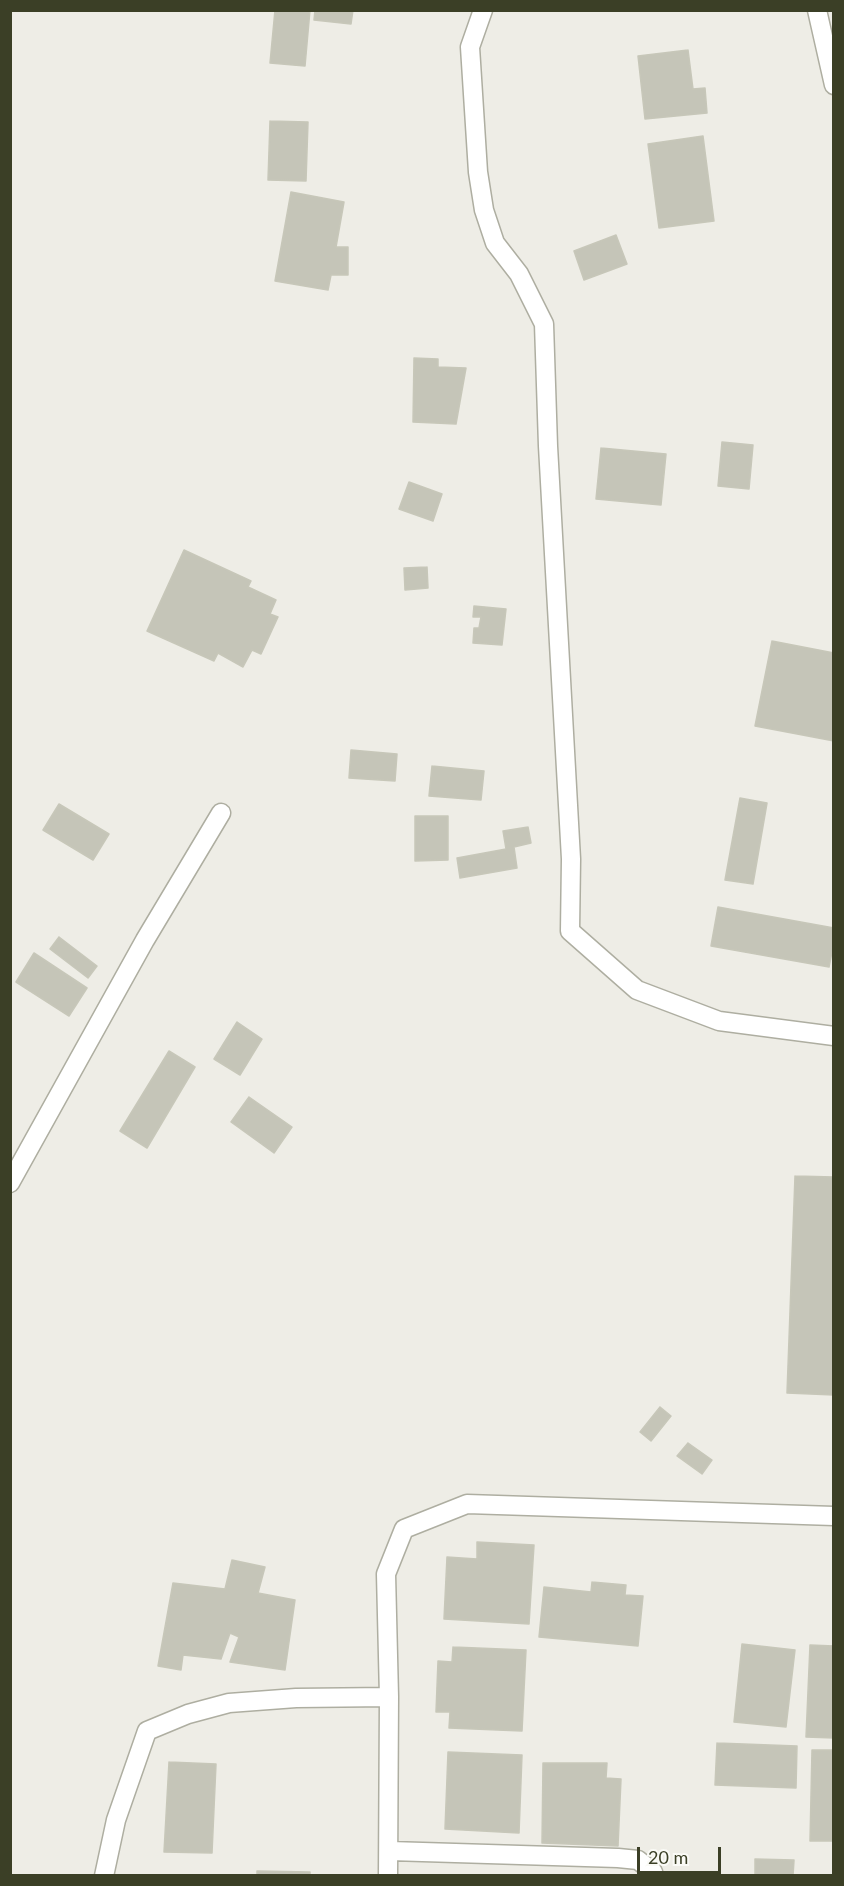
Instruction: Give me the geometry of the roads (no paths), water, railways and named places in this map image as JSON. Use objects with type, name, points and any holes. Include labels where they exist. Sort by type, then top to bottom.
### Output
[{"type":"street","points":[[483,10],[470,48],[478,172],[484,210],[495,243],[519,274],[544,324],[548,446],[571,859],[570,931],[637,990],[719,1021],[834,1036]]},
{"type":"street","points":[[820,18],[834,85]]},
{"type":"street","points":[[10,1183],[145,940],[220,813]]},
{"type":"street","points":[[388,1875],[390,1851],[389,1697],[386,1574],[404,1529],[467,1504],[834,1516]]},
{"type":"street","points":[[104,1875],[116,1820],[147,1731],[188,1714],[229,1703],[296,1698],[389,1697]]},
{"type":"street","points":[[390,1851],[618,1858],[638,1860],[654,1875]]}]
